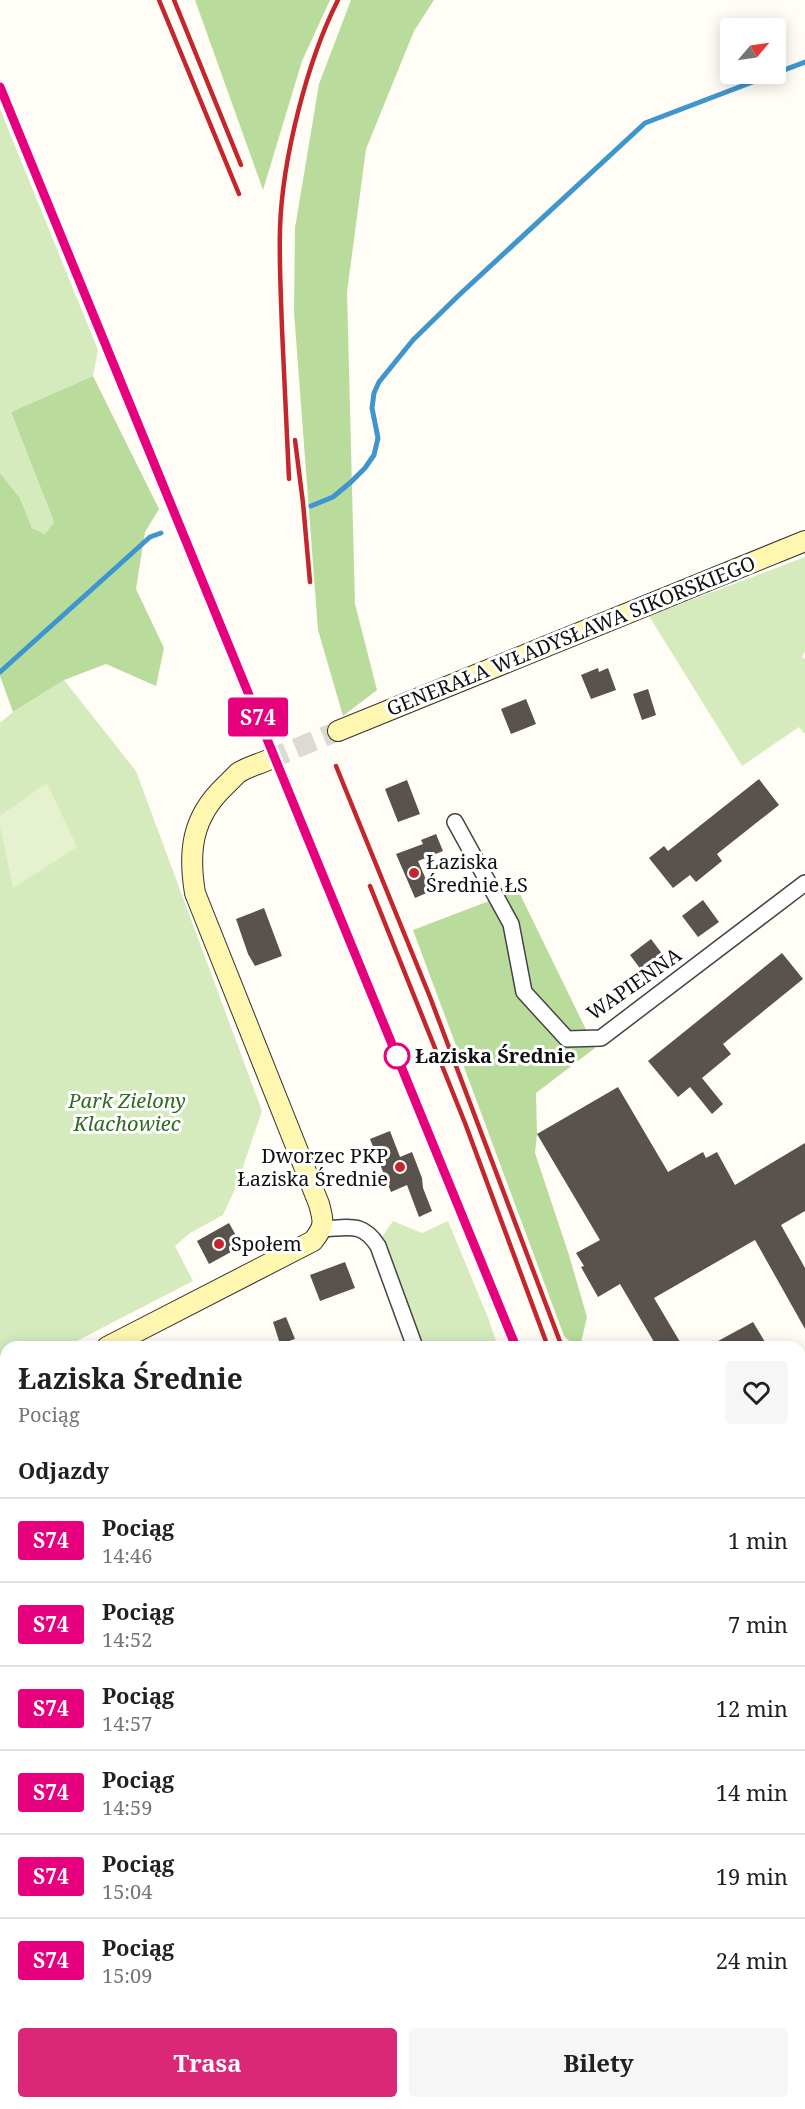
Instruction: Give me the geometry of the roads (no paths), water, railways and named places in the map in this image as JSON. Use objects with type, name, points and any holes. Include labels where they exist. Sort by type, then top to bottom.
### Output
[{"type":"street","name":"GENERAŁA WŁADYSŁAWA SIKORSKIEGO","points":[[338,731],[805,541]]},
{"type":"street","points":[[119,1341],[313,1241],[322,1229],[323,1218],[319,1204],[195,893],[191,867],[194,837],[214,797],[239,773],[268,760]]},
{"type":"street","name":"WAPIENNA","points":[[455,822],[511,924],[524,992],[567,1039],[601,1038],[805,884]]},
{"type":"street","points":[[322,1229],[364,1229],[372,1236],[378,1246],[413,1341]]},
{"type":"waterway","points":[[311,506],[333,497],[365,468],[374,455],[378,438],[372,408],[374,393],[379,382],[413,340],[645,123],[805,62]]},
{"type":"waterway","points":[[0,672],[150,537],[161,533]]},
{"type":"tunnel","points":[[268,760],[338,731]]},
{"type":"railway","points":[[159,0],[239,194]]},
{"type":"railway","points":[[174,0],[241,165]]},
{"type":"railway","points":[[289,479],[280,279],[282,202],[298,112],[316,52],[338,0]]},
{"type":"railway","points":[[0,87],[514,1341]]},
{"type":"railway","points":[[295,440],[310,582]]},
{"type":"railway","points":[[336,766],[430,997],[560,1341]]},
{"type":"railway","points":[[370,886],[465,1123],[546,1341]]},
{"type":"train","name":"S74","points":[[0,87],[514,1341]]},
{"type":"place","name":"Łaziska Średnie ŁS","points":[[414,873]]},
{"type":"place","name":"Łaziska Średnie","points":[[397,1056]]},
{"type":"place","name":"Dworzec PKP Łaziska Średnie","points":[[400,1167]]},
{"type":"place","name":"Społem","points":[[219,1244]]},
{"type":"park label","name":"Park Zielony Klachowiec","points":[[127,1112]]}]
